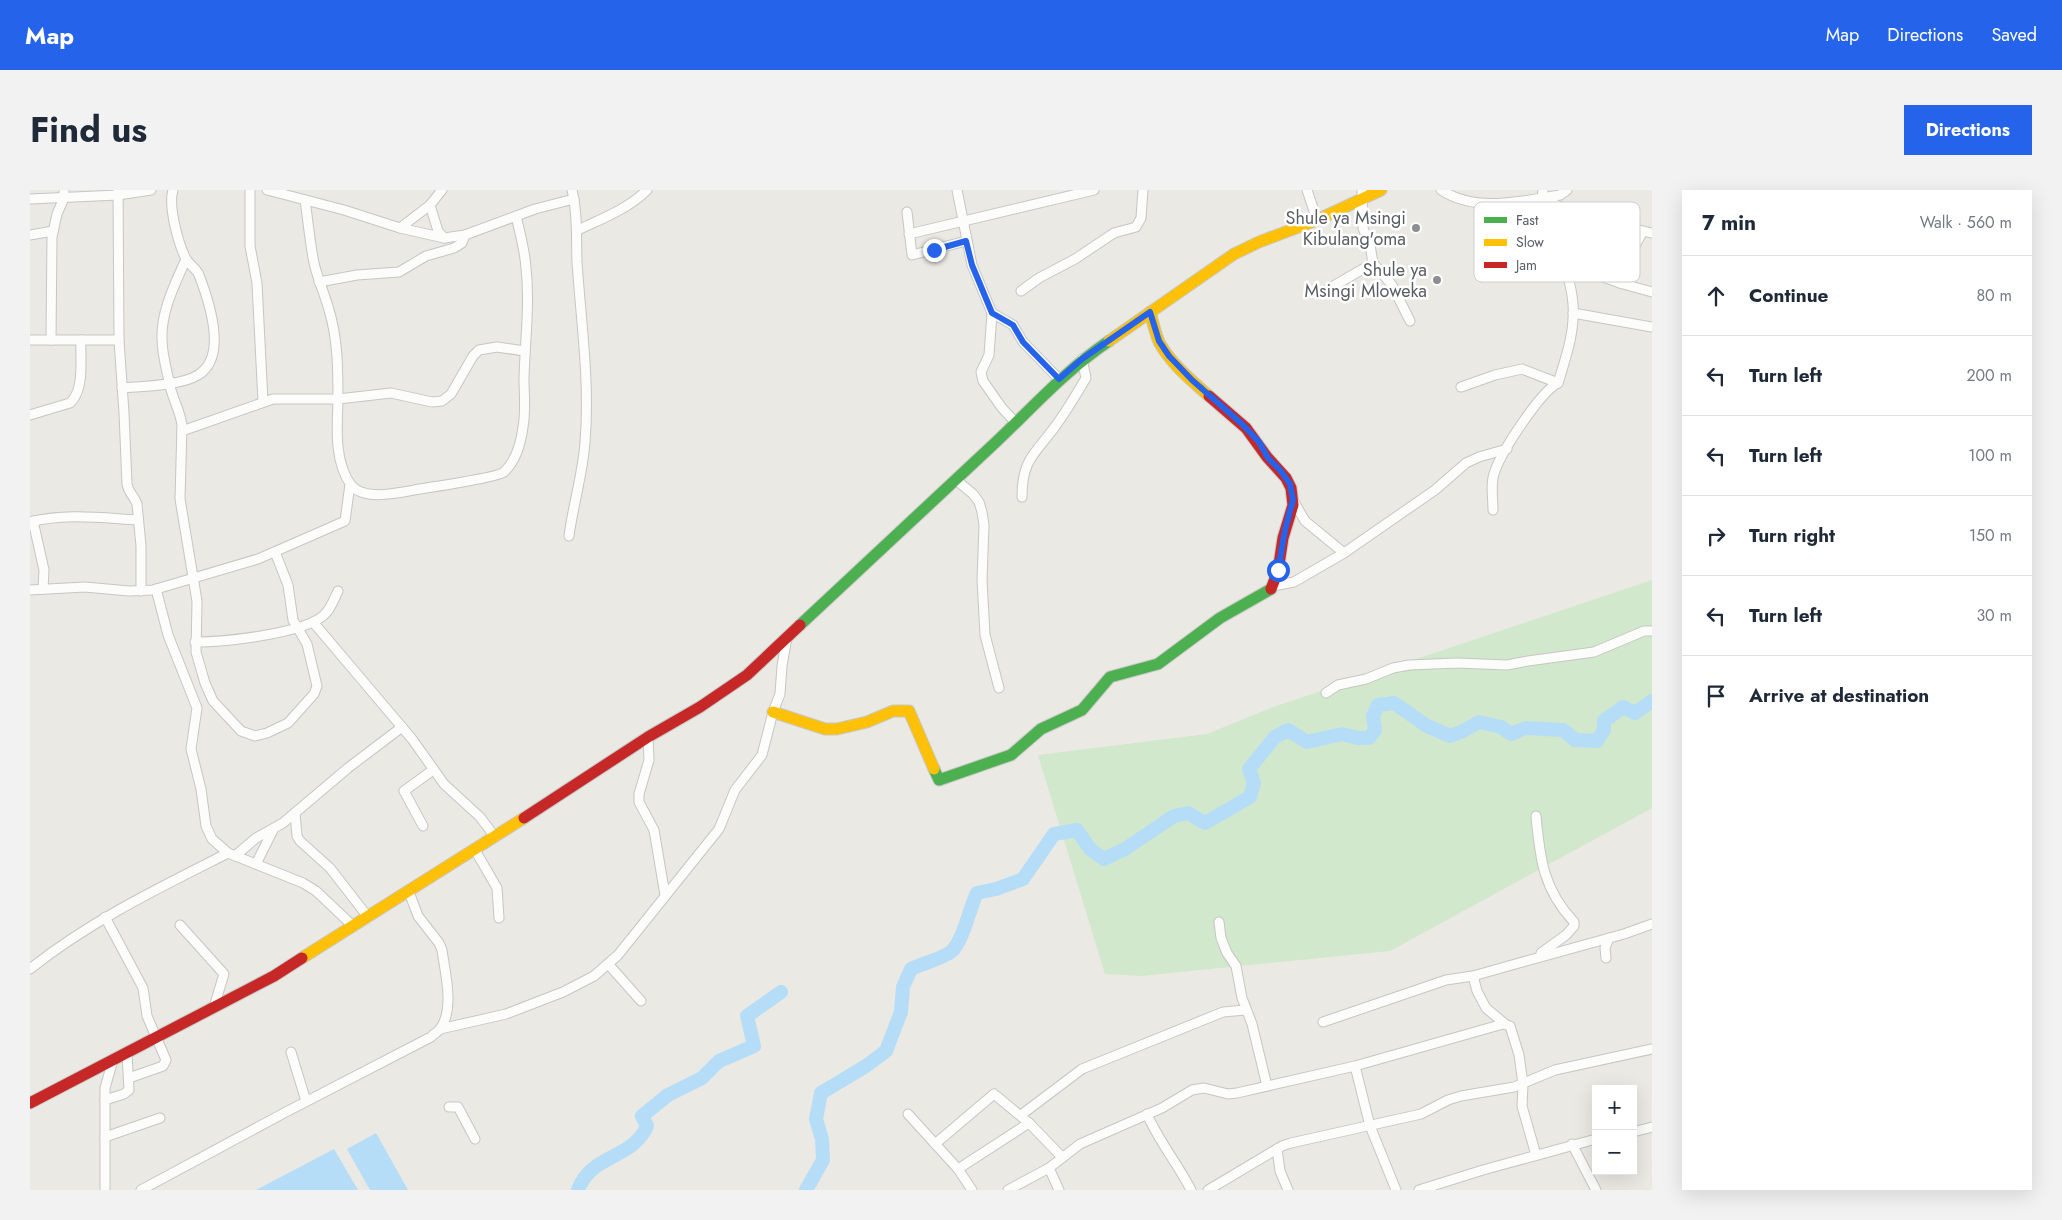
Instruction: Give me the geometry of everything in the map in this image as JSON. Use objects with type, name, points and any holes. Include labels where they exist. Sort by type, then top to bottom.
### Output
[{"type":"main road","points":[[30,1103],[274,976],[409,892],[648,737],[700,707],[746,675],[1082,359],[1234,254],[1259,242],[1317,220],[1362,195],[1381,190]]},
{"type":"main road","points":[[773,712],[825,729],[837,729],[867,722],[892,711],[909,711],[939,780],[1011,754],[1041,729],[1082,710],[1110,677],[1141,670],[1163,662],[1220,618],[1266,593],[1273,586],[1293,500],[1290,484],[1263,451],[1259,442],[1242,424],[1192,380],[1169,356],[1159,341],[1150,312]]},
{"type":"street","points":[[30,199],[64,194],[151,190]]},
{"type":"street","points":[[122,388],[169,383],[198,375],[210,364],[214,343],[214,327],[198,273],[186,259],[180,244],[171,202],[173,190]]},
{"type":"street","points":[[250,190],[250,246],[257,283],[263,402]]},
{"type":"street","points":[[270,190],[344,210],[400,228],[444,238],[465,235],[573,194],[578,230],[577,261],[586,371],[587,416],[585,444],[568,536]]},
{"type":"street","points":[[400,228],[430,205],[442,190]]},
{"type":"street","points":[[578,230],[614,213],[647,190]]},
{"type":"street","points":[[957,190],[972,265],[992,313],[989,355],[980,372],[988,390],[1016,423]]},
{"type":"street","points":[[909,234],[936,226],[963,222],[1094,190]]},
{"type":"street","points":[[1022,291],[1038,278],[1075,259],[1114,233],[1136,227],[1141,218],[1143,190]]},
{"type":"street","points":[[1306,190],[1317,220]]},
{"type":"street","points":[[1441,190],[1453,198],[1474,203]]},
{"type":"street","points":[[1506,202],[1543,194],[1560,195],[1567,190]]},
{"type":"street","points":[[118,193],[119,340],[126,484],[137,504],[141,546],[141,591]]},
{"type":"street","points":[[51,340],[53,231],[64,194]]},
{"type":"street","points":[[1543,194],[1556,202]]},
{"type":"street","points":[[1362,195],[1363,228],[1370,245],[1373,263],[1392,285],[1410,321]]},
{"type":"street","points":[[305,200],[314,263],[329,311],[337,356],[338,444],[350,484],[358,492],[392,494],[470,479],[491,477],[503,473],[511,464],[524,426],[528,285],[516,216]]},
{"type":"street","points":[[430,205],[438,231],[444,238]]},
{"type":"street","points":[[907,212],[912,255],[966,241]]},
{"type":"street","points":[[30,235],[53,231]]},
{"type":"street","points":[[319,282],[357,275],[399,272],[426,256],[454,248],[462,243],[465,235]]},
{"type":"street","points":[[186,259],[168,300],[163,320],[162,340],[169,383],[180,415],[182,431],[180,499],[197,601],[195,642],[199,665],[213,701],[241,731],[255,736],[267,733],[288,723],[308,702],[317,686],[307,644],[299,627],[293,620],[288,585],[275,552]]},
{"type":"street","points":[[1326,291],[1373,263]]},
{"type":"street","points":[[1492,510],[1494,471],[1534,407],[1558,383],[1570,340],[1573,313],[1568,282]]},
{"type":"street","points":[[1617,282],[1652,292]]},
{"type":"street","points":[[992,313],[1013,325],[1023,342],[1059,379]]},
{"type":"street","points":[[1573,313],[1652,327]]},
{"type":"street","points":[[30,340],[119,340]]},
{"type":"street","points":[[30,415],[61,407],[75,399],[80,386],[81,340]]},
{"type":"street","points":[[182,431],[251,408],[263,402],[287,398],[338,399],[391,393],[432,402],[442,401],[451,394],[473,356],[479,350],[497,348],[525,351]]},
{"type":"street","points":[[1022,497],[1022,479],[1033,452],[1056,426],[1086,378],[1082,359]]},
{"type":"street","points":[[1461,387],[1495,375],[1522,369],[1558,383]]},
{"type":"street","points":[[1273,586],[1294,582],[1344,553],[1435,490],[1466,463],[1507,449]]},
{"type":"street","points":[[955,479],[973,494],[982,512],[984,525],[982,580],[985,635],[999,688]]},
{"type":"street","points":[[30,590],[85,587],[141,591],[156,589],[275,552],[345,521],[350,484]]},
{"type":"street","points":[[1293,500],[1305,521],[1344,553]]},
{"type":"street","points":[[43,589],[44,570],[32,522],[44,518],[72,517],[138,520]]},
{"type":"street","points":[[156,589],[168,635],[197,708],[191,749],[202,789],[206,826],[212,839],[231,855],[303,883],[316,891],[353,926]]},
{"type":"street","points":[[195,642],[225,642],[299,627],[313,622],[324,615],[338,591]]},
{"type":"street","points":[[313,622],[354,673],[402,727],[453,794],[480,817],[495,837]]},
{"type":"street","points":[[1326,693],[1338,685],[1366,679],[1408,664],[1507,665],[1594,652],[1644,631],[1652,632]]},
{"type":"street","points":[[440,1029],[506,1014],[563,992],[594,976],[609,965],[695,861],[719,828],[735,790],[762,755],[773,712],[780,694],[787,637]]},
{"type":"street","points":[[30,969],[60,946],[105,917],[231,855],[256,838],[273,830],[348,768],[402,727]]},
{"type":"street","points":[[648,737],[649,760],[639,794],[639,802],[654,830],[665,895]]},
{"type":"street","points":[[423,826],[404,791],[433,770]]},
{"type":"street","points":[[295,813],[297,836],[300,841],[330,868],[368,917]]},
{"type":"street","points":[[1535,958],[1566,935],[1574,926],[1574,922],[1552,893],[1541,860],[1536,816]]},
{"type":"street","points":[[256,864],[273,830]]},
{"type":"street","points":[[474,850],[497,888],[499,918]]},
{"type":"street","points":[[141,1190],[306,1101],[431,1037],[440,1029],[446,1015],[448,999],[442,950],[439,942],[418,916],[409,892]]},
{"type":"street","points":[[105,917],[143,988],[146,1011],[156,1039],[166,1058],[166,1064],[129,1078]]},
{"type":"street","points":[[1219,922],[1224,945],[1236,966],[1267,1086]]},
{"type":"street","points":[[1323,1022],[1446,980],[1473,976],[1652,924]]},
{"type":"street","points":[[180,925],[224,974],[214,1007]]},
{"type":"street","points":[[1606,958],[1605,948],[1609,938]]},
{"type":"street","points":[[609,965],[641,1001]]},
{"type":"street","points":[[1473,976],[1477,991],[1486,1008],[1510,1026],[1514,1036],[1523,1084],[1522,1106],[1536,1155]]},
{"type":"street","points":[[1021,1115],[1089,1065],[1223,1012],[1246,1010]]},
{"type":"street","points":[[1008,1190],[1048,1168],[1080,1144],[1147,1114],[1196,1089],[1204,1088],[1232,1094],[1355,1066],[1505,1024]]},
{"type":"street","points":[[1208,1190],[1220,1185],[1277,1149],[1291,1143],[1421,1114],[1448,1100],[1461,1096],[1523,1084],[1555,1070],[1652,1049]]},
{"type":"street","points":[[291,1052],[306,1101]]},
{"type":"street","points":[[105,1100],[127,1092],[130,1086],[127,1054]]},
{"type":"street","points":[[105,1190],[106,1083],[113,1060]]},
{"type":"street","points":[[1355,1066],[1370,1126],[1396,1190]]},
{"type":"street","points":[[935,1144],[991,1095],[996,1095],[1021,1115],[1062,1157]]},
{"type":"street","points":[[449,1107],[458,1107],[463,1125],[475,1139]]},
{"type":"street","points":[[908,1114],[958,1169],[972,1190]]},
{"type":"street","points":[[1147,1114],[1159,1140],[1179,1167],[1191,1190]]},
{"type":"street","points":[[105,1137],[160,1118]]},
{"type":"street","points":[[958,1169],[1029,1123]]},
{"type":"street","points":[[1637,1131],[1652,1127]]},
{"type":"street","points":[[1419,1190],[1572,1144],[1592,1140]]},
{"type":"street","points":[[1572,1144],[1596,1190]]},
{"type":"street","points":[[1277,1149],[1280,1171],[1288,1190]]},
{"type":"street","points":[[1048,1168],[1059,1190]]},
{"type":"green space","points":[[1652,580],[1652,808],[1390,951],[1141,976],[1105,974],[1038,755],[1207,734],[1273,707]]},
{"type":"water","points":[[376,1133],[408,1190],[370,1190],[347,1149]]},
{"type":"water","points":[[334,1149],[358,1190],[256,1190]]},
{"type":"waterway","points":[[806,1190],[823,1160],[822,1139],[816,1119],[821,1093],[866,1066],[886,1051],[901,1012],[903,987],[911,969],[952,951],[960,939],[977,893],[996,889],[1023,879],[1054,834],[1077,830],[1090,849],[1104,859],[1125,849],[1174,816],[1188,813],[1205,823],[1250,797],[1254,783],[1249,769],[1275,737],[1288,730],[1307,742],[1342,734],[1358,738],[1369,738],[1375,730],[1373,716],[1378,705],[1394,703],[1427,726],[1450,736],[1479,722],[1501,727],[1511,734],[1526,728],[1563,730],[1575,740],[1597,741],[1604,730],[1604,721],[1623,707],[1635,713],[1652,701]]},
{"type":"waterway","points":[[578,1190],[584,1178],[593,1169],[632,1145],[640,1137],[647,1126],[642,1116],[668,1095],[702,1078],[719,1061],[754,1046],[747,1016],[781,992]]},
{"type":"traffic: fast","points":[[800,625],[1064,376],[1109,341]]},
{"type":"traffic: fast","points":[[934,769],[939,780],[1011,755],[1041,729],[1082,710],[1110,677],[1158,664],[1220,618],[1271,589]]},
{"type":"traffic: slow","points":[[1109,341],[1234,254],[1259,242],[1317,220],[1381,190]]},
{"type":"traffic: slow","points":[[1150,312],[1159,342],[1164,350],[1182,371],[1209,396]]},
{"type":"traffic: slow","points":[[773,712],[825,729],[837,729],[867,722],[893,711],[909,711],[934,769]]},
{"type":"traffic: slow","points":[[302,958],[524,818]]},
{"type":"traffic: jam","points":[[1209,396],[1246,428],[1267,457],[1286,478],[1291,488],[1293,505],[1283,538],[1278,571],[1271,589]]},
{"type":"traffic: jam","points":[[524,818],[648,737],[700,707],[747,675],[800,625]]},
{"type":"traffic: jam","points":[[30,1103],[274,976],[302,958]]},
{"type":"place","name":"Shule ya Msingi Kibulang'oma","points":[[1416,228]]},
{"type":"place","name":"Shule ya Msingi Mloweka","points":[[1437,280]]},
{"type":"route","points":[[934,250],[961,244],[966,241],[972,265],[992,313],[1013,325],[1023,342],[1059,379],[1082,359],[1150,312],[1159,341],[1169,356],[1192,380],[1242,424],[1259,442],[1268,458],[1290,484],[1293,500],[1285,530],[1278,570]]}]
